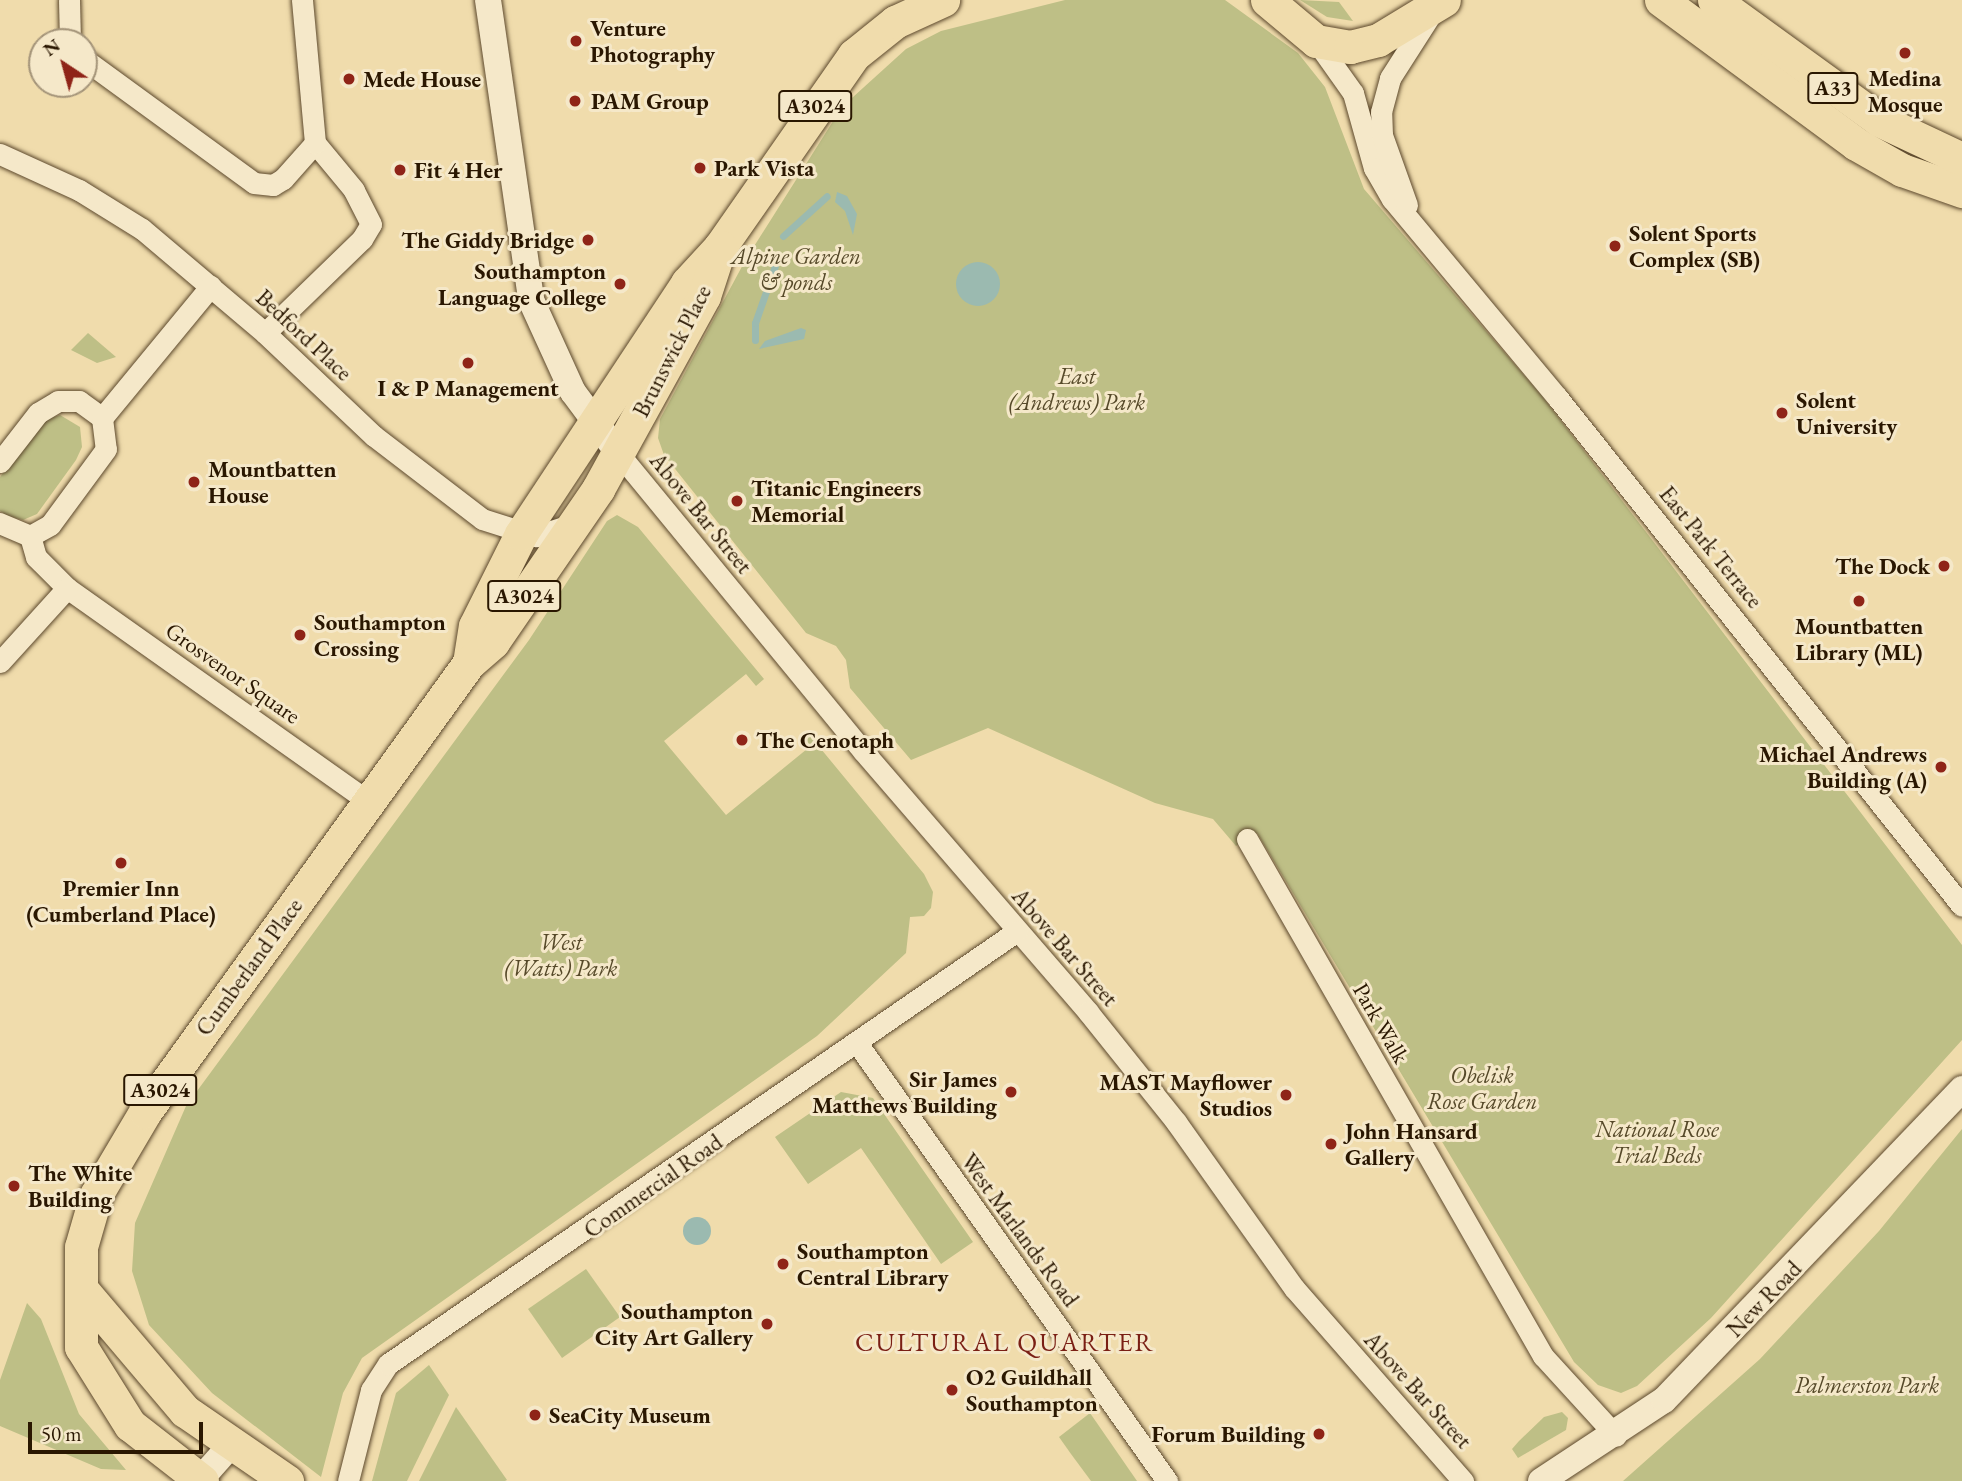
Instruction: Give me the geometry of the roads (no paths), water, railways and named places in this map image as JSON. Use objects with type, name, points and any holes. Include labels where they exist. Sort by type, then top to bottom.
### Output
[{"type":"main road","name":"Brunswick Place","points":[[591,422],[687,283],[720,247],[854,55],[895,22],[943,0]]},
{"type":"main road","points":[[1268,0],[1316,41],[1350,47],[1378,40],[1441,2]]},
{"type":"main road","name":"A33","points":[[1661,0],[1856,144],[1902,170],[1962,191]]},
{"type":"main road","name":"A33","points":[[1714,0],[1879,120],[1962,159]]},
{"type":"main road","name":"Brunswick Place","points":[[619,454],[704,296],[720,247]]},
{"type":"main road","name":"Cumberland Place","points":[[469,663],[475,626],[521,534],[591,422]]},
{"type":"main road","name":"Cumberland Place","points":[[200,1481],[152,1446],[93,1374],[81,1347],[84,1292],[81,1247],[109,1166],[469,663],[493,642],[619,454]]},
{"type":"main road","points":[[84,1292],[172,1398],[230,1446],[287,1481]]},
{"type":"street","points":[[69,0],[70,28]]},
{"type":"street","points":[[265,333],[362,239],[371,224],[354,190],[315,143],[302,0]]},
{"type":"street","points":[[488,0],[531,300],[591,422],[619,454]]},
{"type":"street","name":"East Park Terrace","points":[[1414,224],[1382,135],[1381,112],[1397,64],[1441,2]]},
{"type":"street","name":"East Park Terrace","points":[[1316,41],[1353,93],[1374,168],[1414,224],[1962,906]]},
{"type":"street","points":[[98,69],[254,183],[273,185],[283,179],[315,143]]},
{"type":"street","name":"Bedford Place","points":[[0,154],[116,211],[211,286],[265,333],[374,436],[482,520],[521,534],[550,534],[574,524]]},
{"type":"street","points":[[0,523],[30,536],[50,525],[106,449],[103,418],[211,286]]},
{"type":"street","points":[[0,462],[37,413],[58,401],[79,401],[103,418]]},
{"type":"street","name":"Above Bar Street","points":[[619,454],[1176,1122],[1294,1288],[1463,1481]]},
{"type":"street","name":"Grosvenor Square","points":[[30,536],[36,557],[66,589],[368,801]]},
{"type":"street","points":[[0,662],[66,589]]},
{"type":"street","name":"Park Walk","points":[[1247,839],[1543,1356],[1616,1436]]},
{"type":"street","name":"Commercial Road","points":[[348,1481],[371,1390],[388,1364],[1017,931]]},
{"type":"street","name":"West Marlands Road","points":[[857,1043],[1167,1481]]},
{"type":"street","name":"New Road","points":[[1541,1481],[1616,1436],[1706,1360],[1962,1088]]},
{"type":"street","points":[[200,1481],[230,1446]]},
{"type":"water","points":[[837,192],[847,196],[857,214],[853,235],[845,211],[835,202]]},
{"type":"water","points":[[978,262],[994,268],[1000,284],[994,300],[978,306],[962,300],[956,284],[962,268]]},
{"type":"water","points":[[801,328],[806,330],[804,339],[759,349],[765,341]]},
{"type":"water","points":[[697,1217],[707,1221],[711,1231],[707,1241],[697,1245],[687,1241],[683,1231],[687,1221]]},
{"type":"waterway","points":[[783,236],[827,196]]},
{"type":"waterway","points":[[755,340],[755,323],[775,266]]},
{"type":"place","name":"Venture Photography","points":[[576,41]]},
{"type":"place","name":"Medina Mosque","points":[[1905,53]]},
{"type":"place","name":"Mede House","points":[[349,79]]},
{"type":"place","name":"PAM Group","points":[[575,101]]},
{"type":"place","name":"Park Vista","points":[[700,168]]},
{"type":"place","name":"Fit 4 Her","points":[[400,170]]},
{"type":"place","name":"The Giddy Bridge","points":[[588,240]]},
{"type":"place","name":"Solent Sports Complex (SB)","points":[[1615,246]]},
{"type":"place","name":"Southampton Language College","points":[[620,284]]},
{"type":"place","name":"I & P Management","points":[[468,363]]},
{"type":"place","name":"Solent University","points":[[1782,413]]},
{"type":"place","name":"Mountbatten House","points":[[194,482]]},
{"type":"place","name":"Titanic Engineers Memorial","points":[[737,501]]},
{"type":"place","name":"The Dock","points":[[1944,566]]},
{"type":"place","name":"Mountbatten Library (ML)","points":[[1859,601]]},
{"type":"place","name":"Southampton Crossing","points":[[300,635]]},
{"type":"place","name":"The Cenotaph","points":[[742,740]]},
{"type":"place","name":"Michael Andrews Building (A)","points":[[1941,767]]},
{"type":"place","name":"Premier Inn (Cumberland Place)","points":[[121,863]]},
{"type":"place","name":"Sir James Matthews Building","points":[[1011,1092]]},
{"type":"place","name":"MAST Mayflower Studios","points":[[1286,1095]]},
{"type":"place","name":"John Hansard Gallery","points":[[1331,1144]]},
{"type":"place","name":"The White Building","points":[[14,1186]]},
{"type":"place","name":"Southampton Central Library","points":[[783,1264]]},
{"type":"place","name":"Southampton City Art Gallery","points":[[767,1324]]},
{"type":"place","name":"O2 Guildhall Southampton","points":[[952,1390]]},
{"type":"place","name":"SeaCity Museum","points":[[535,1415]]},
{"type":"place","name":"Forum Building","points":[[1319,1434]]},
{"type":"district","name":"CULTURAL QUARTER","points":[[1005,1343]]},
{"type":"park label","name":"Alpine Garden & ponds","points":[[796,269]]},
{"type":"park label","name":"East (Andrews) Park","points":[[1077,389]]},
{"type":"park label","name":"West (Watts) Park","points":[[561,955]]},
{"type":"park label","name":"Obelisk Rose Garden","points":[[1482,1088]]},
{"type":"park label","name":"National Rose Trial Beds","points":[[1657,1142]]},
{"type":"park label","name":"Palmerston Park","points":[[1867,1385]]}]
